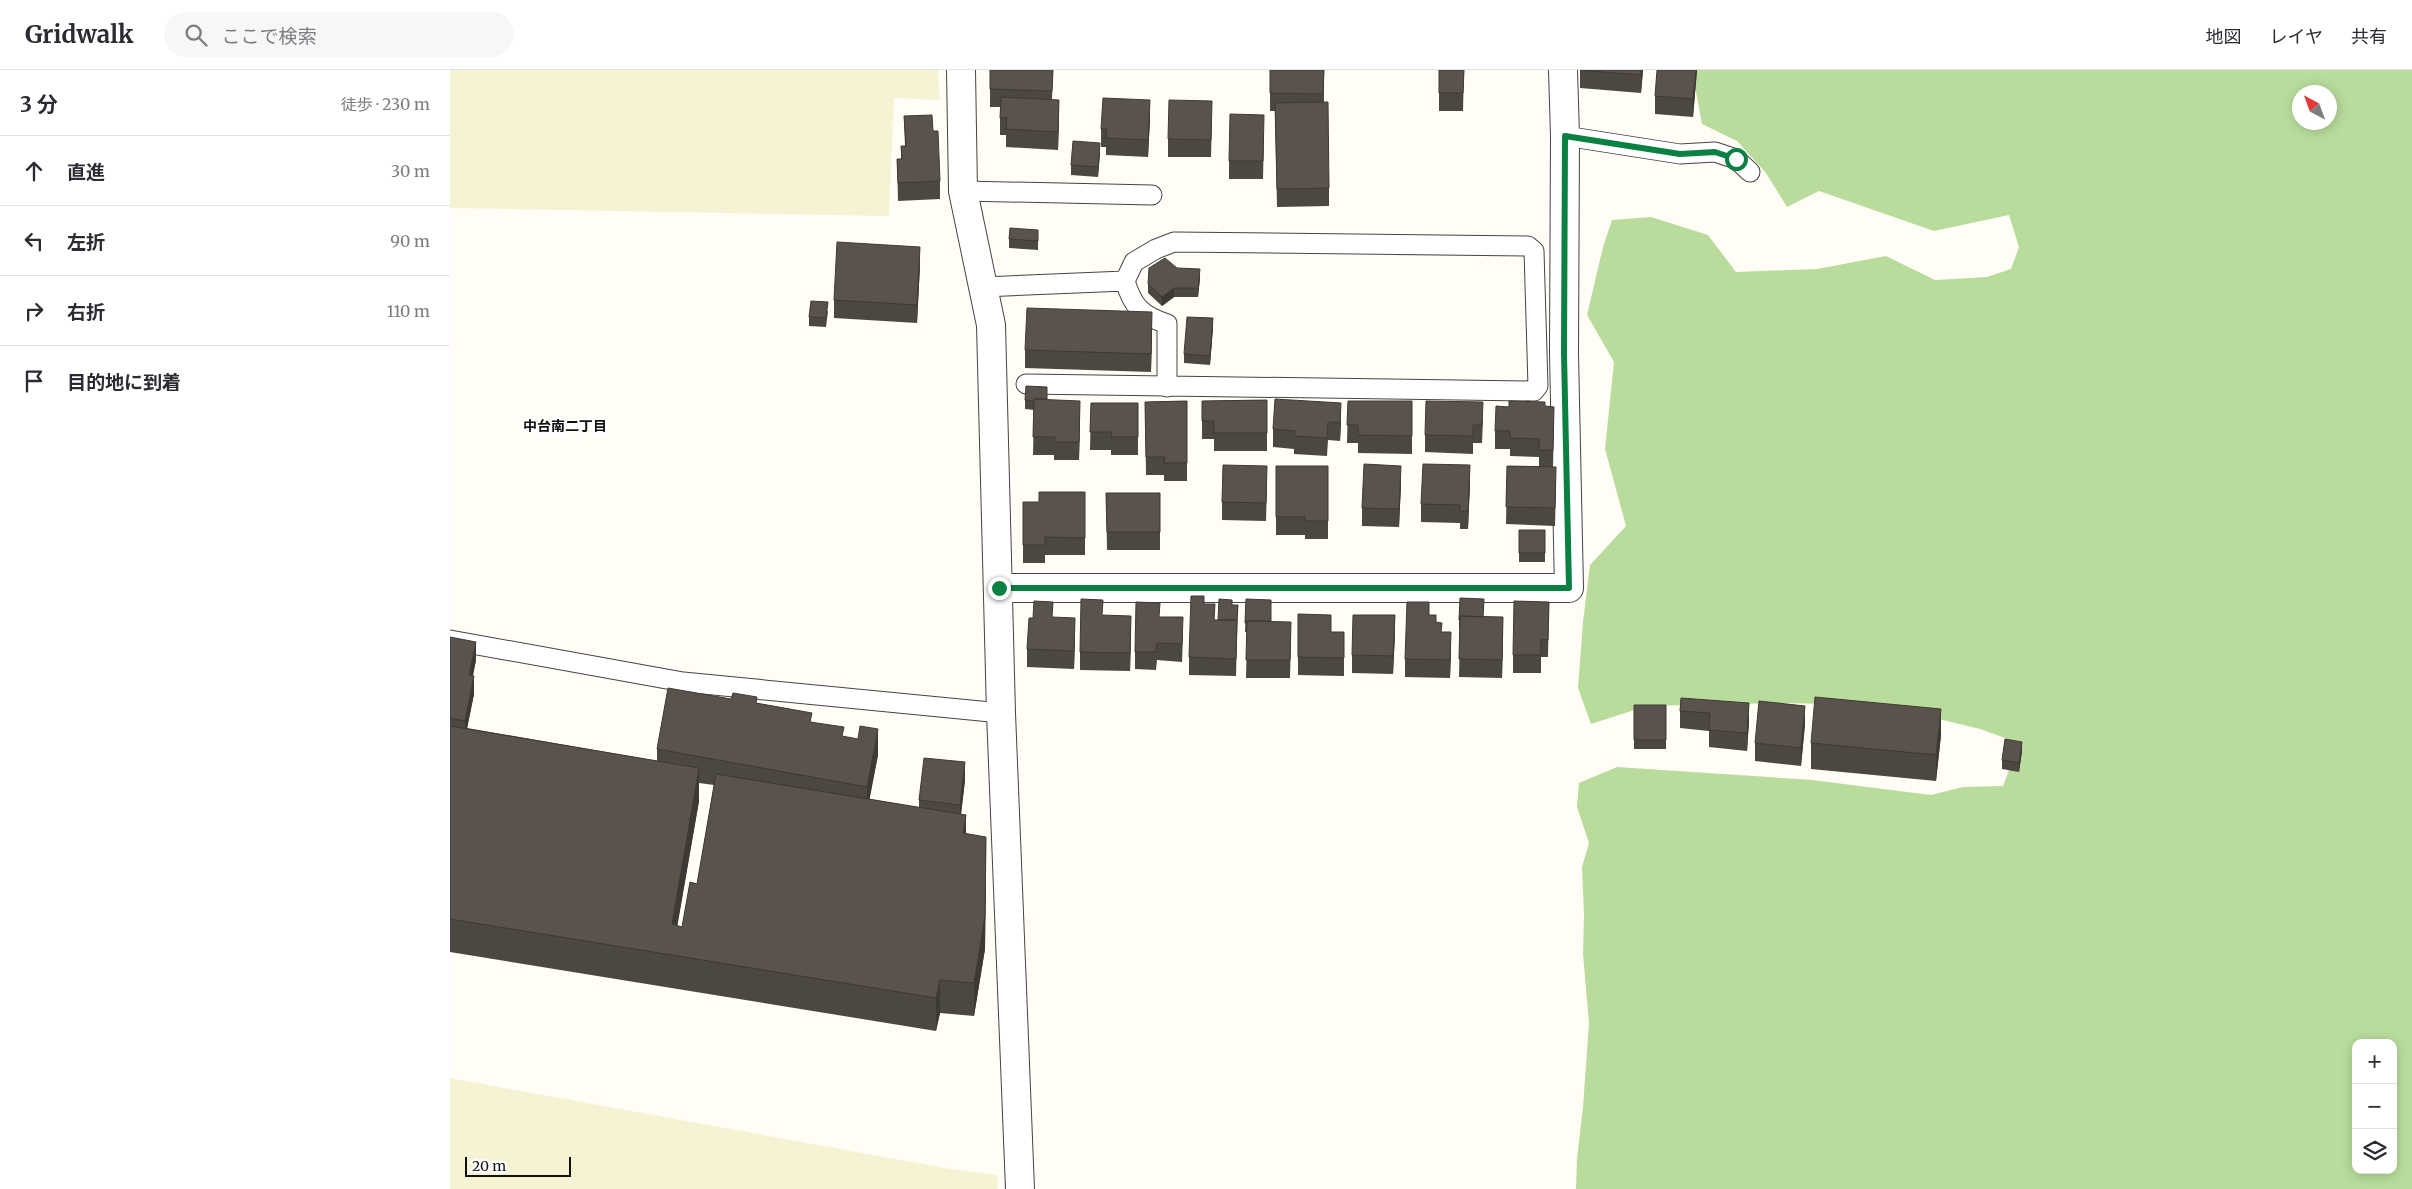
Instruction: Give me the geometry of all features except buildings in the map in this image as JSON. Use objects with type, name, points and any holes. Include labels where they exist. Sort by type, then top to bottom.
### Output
[{"type":"street","points":[[961,70],[963,191],[991,325],[1001,713],[1020,1189]]},
{"type":"street","points":[[999,588],[1569,588],[1564,354],[1565,136],[1563,70]]},
{"type":"lane","points":[[1565,136],[1680,154],[1715,152],[1736,159],[1750,172]]},
{"type":"lane","points":[[963,191],[1152,195]]},
{"type":"lane","points":[[1026,384],[1167,386],[1534,391],[1538,386],[1534,251],[1528,246],[1174,242],[1156,249],[1134,262],[1125,281],[1131,298],[1147,317],[1167,324],[1167,386]]},
{"type":"lane","points":[[983,287],[1125,281]]},
{"type":"lane","points":[[450,640],[683,682],[1001,713]]},
{"type":"shaded area","points":[[450,70],[938,70],[940,100],[894,98],[889,216],[450,208]]},
{"type":"shaded area","points":[[450,1078],[951,1169],[998,1175],[997,1189],[450,1189]]},
{"type":"green space","points":[[1692,70],[2412,70],[2412,1189],[1576,1189],[1589,1023],[1583,954],[1582,867],[1589,843],[1577,807],[1579,783],[1617,767],[1812,780],[1931,795],[1963,787],[2003,786],[2019,743],[1980,729],[1881,705],[1783,703],[1647,706],[1591,724],[1578,688],[1590,565],[1626,526],[1605,449],[1614,362],[1587,315],[1603,247],[1612,220],[1651,217],[1708,235],[1736,272],[1817,269],[1886,256],[1935,280],[1987,277],[2011,269],[2019,247],[2009,215],[1934,231],[1819,191],[1787,207],[1766,173],[1737,141],[1702,124]]},
{"type":"district","name":"中台南二丁目","points":[[565,426]]},
{"type":"route","points":[[999,588],[1569,588],[1564,354],[1565,136],[1594,139],[1646,150],[1680,154],[1715,152],[1736,159]]}]
